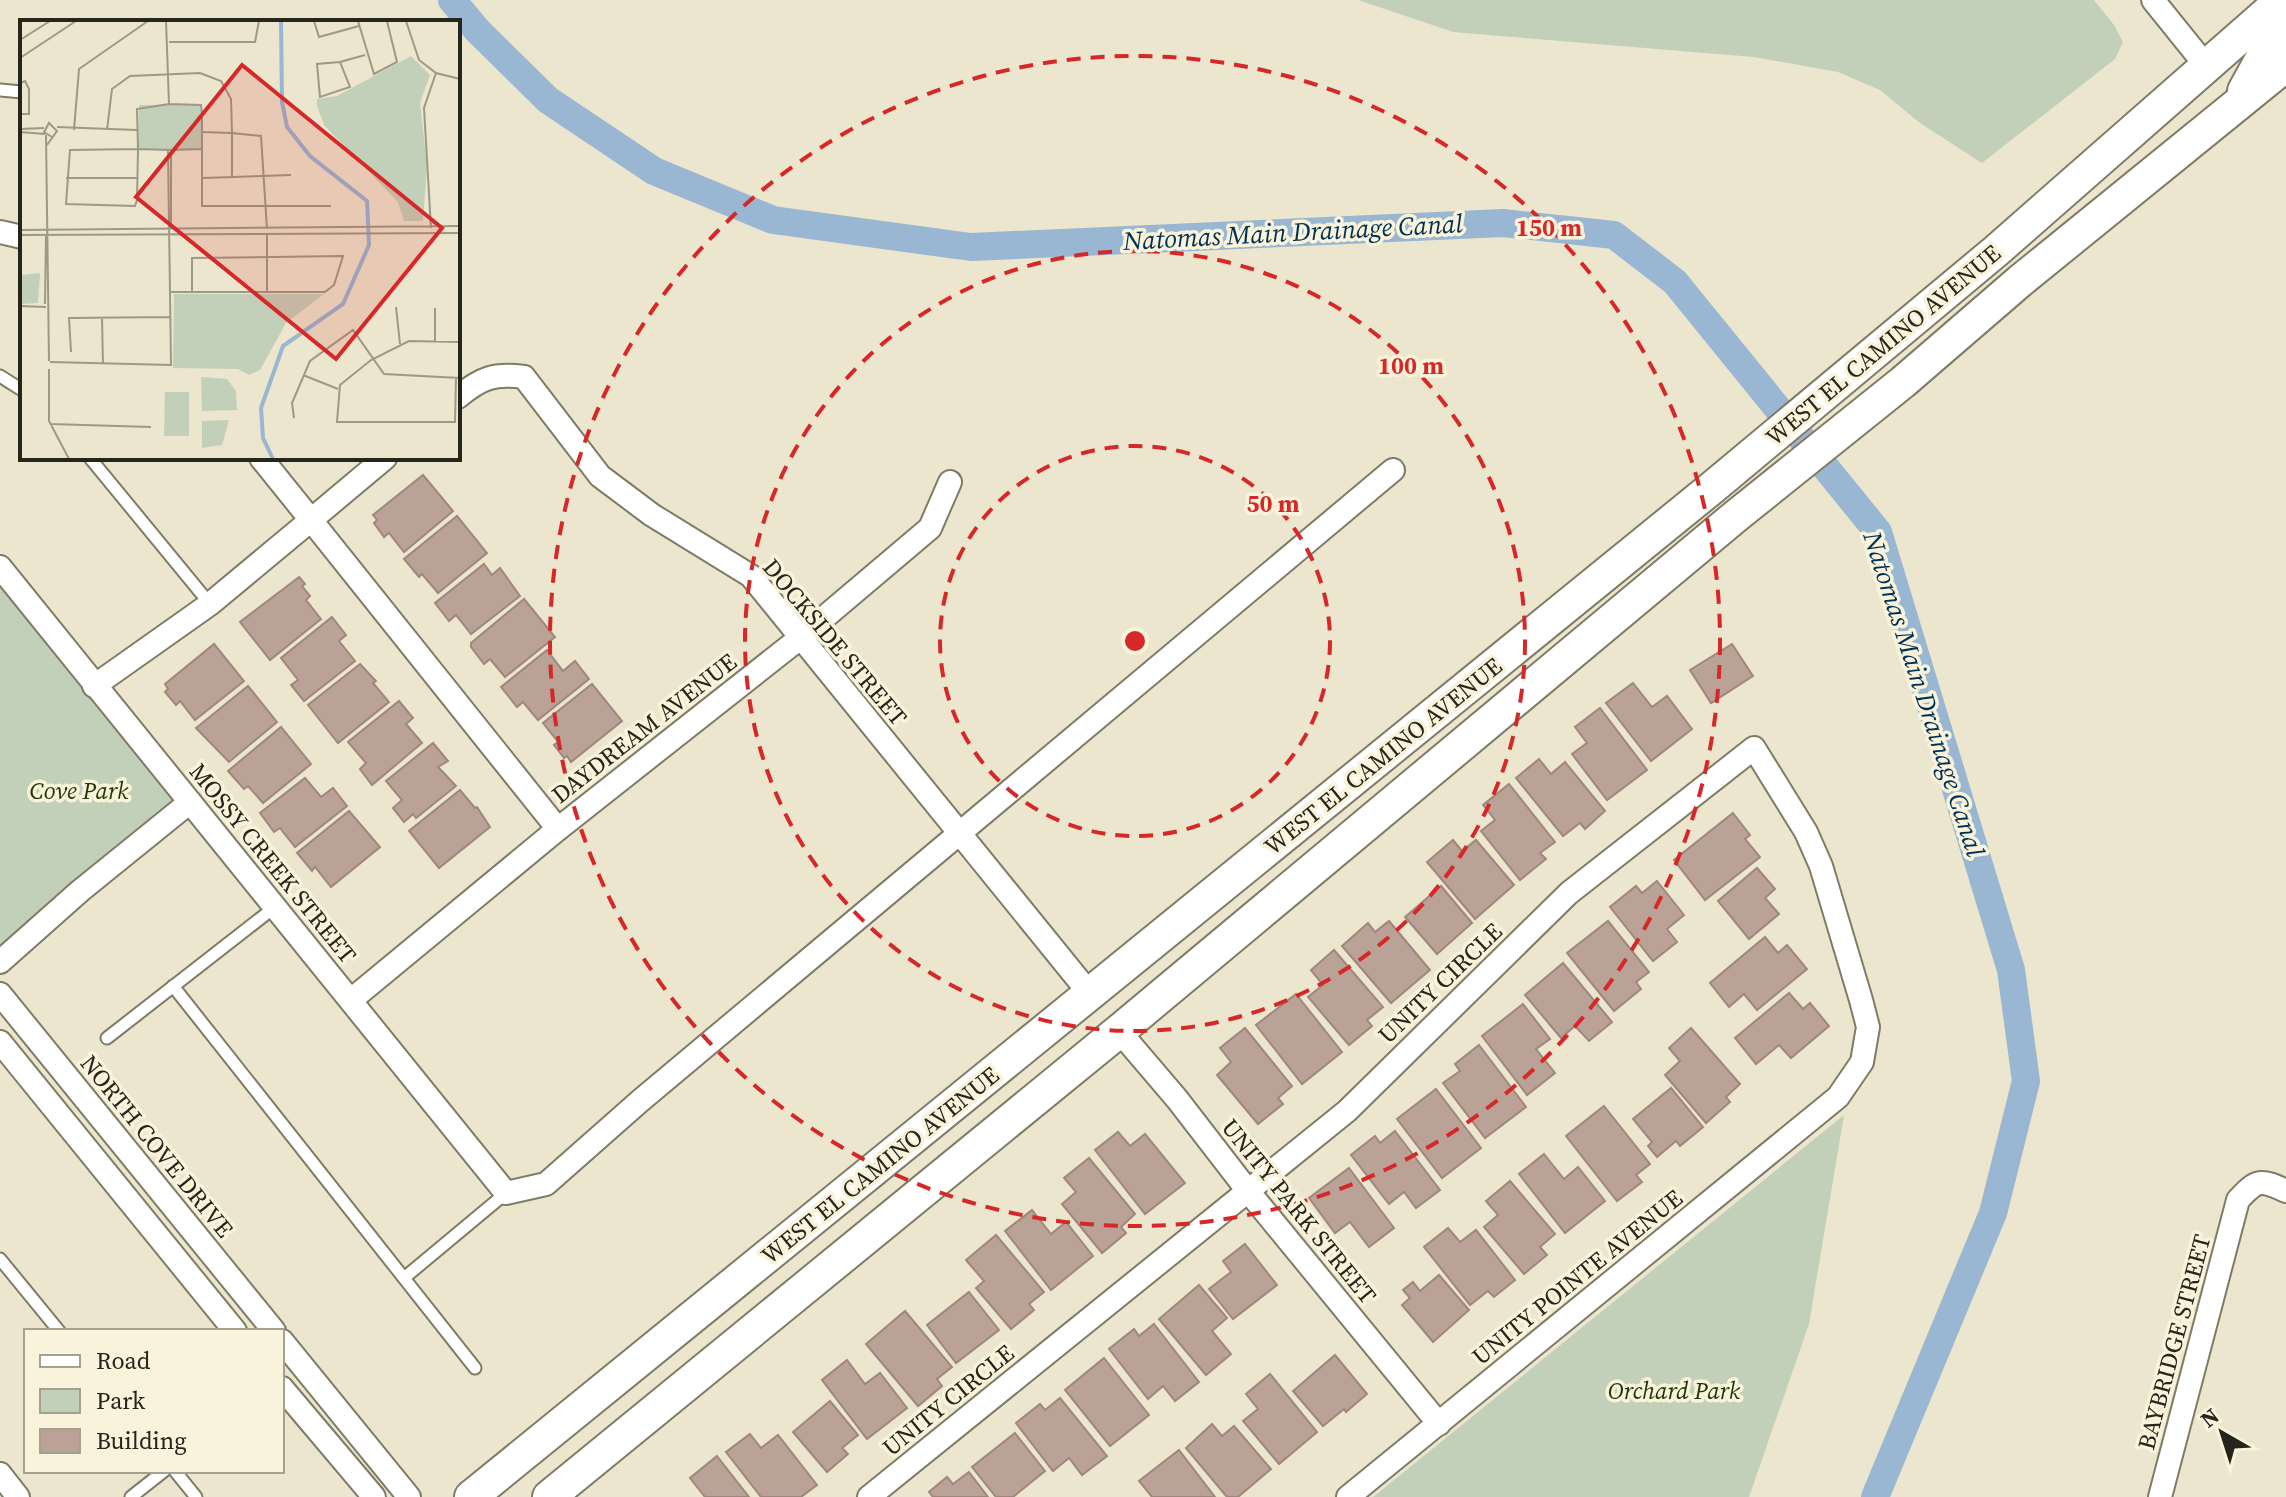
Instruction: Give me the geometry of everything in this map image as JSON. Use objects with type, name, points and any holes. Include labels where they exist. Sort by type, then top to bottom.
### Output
[{"type":"main road","name":"WEST EL CAMINO AVENUE","points":[[471,1497],[1878,351],[2282,0]]},
{"type":"main road","points":[[2235,107],[2267,49],[2286,31]]},
{"type":"main road","name":"WEST EL CAMINO AVENUE","points":[[549,1497],[1119,1031],[1736,516],[2286,65]]},
{"type":"main road","points":[[2020,281],[2139,159],[2196,111],[2207,67]]},
{"type":"street","points":[[2153,0],[2207,67]]},
{"type":"street","points":[[0,232],[20,237]]},
{"type":"street","name":"DOCKSIDE STREET","points":[[460,395],[474,384],[500,374],[524,377],[600,476],[652,515],[751,576],[1090,994]]},
{"type":"street","points":[[263,460],[558,829]]},
{"type":"street","points":[[94,686],[210,604],[383,460]]},
{"type":"street","points":[[506,1193],[546,1184],[640,1101],[1393,470]]},
{"type":"street","name":"DAYDREAM AVENUE","points":[[351,1000],[558,829],[800,638],[930,528],[950,482]]},
{"type":"street","name":"MOSSY CREEK STREET","points":[[0,567],[506,1193]]},
{"type":"street","name":"UNITY CIRCLE","points":[[869,1497],[1347,1111],[1569,893],[1754,748],[1806,832],[1821,866],[1868,1027],[1862,1062],[1838,1097]]},
{"type":"street","points":[[0,962],[80,891],[190,802]]},
{"type":"street","name":"NORTH COVE DRIVE","points":[[0,994],[272,1329]]},
{"type":"street","name":"UNITY PARK STREET","points":[[1119,1031],[1439,1424]]},
{"type":"street","points":[[0,1042],[233,1329]]},
{"type":"street","name":"UNITY POINTE AVENUE","points":[[1348,1497],[1838,1097]]},
{"type":"street","name":"BAYBRIDGE STREET","points":[[2160,1497],[2238,1200],[2252,1185],[2267,1182],[2286,1191]]},
{"type":"street","points":[[284,1343],[409,1497]]},
{"type":"street","points":[[284,1390],[374,1497]]},
{"type":"street","points":[[0,1474],[18,1497]]},
{"type":"lane","points":[[0,90],[20,92]]},
{"type":"lane","points":[[0,376],[20,389]]},
{"type":"lane","points":[[92,460],[210,604]]},
{"type":"lane","points":[[107,1038],[275,907]]},
{"type":"lane","points":[[173,986],[475,1368]]},
{"type":"lane","points":[[404,1278],[506,1193]]},
{"type":"lane","points":[[0,1259],[57,1329]]},
{"type":"lane","points":[[131,1497],[161,1473]]},
{"type":"lane","points":[[177,1473],[196,1497]]},
{"type":"green space","points":[[1358,0],[2094,0],[2123,42],[2115,59],[1982,163],[1920,123],[1880,90],[1838,72],[1754,57],[1453,32]]},
{"type":"green space","name":"Cove Park","points":[[0,572],[190,802],[0,957]]},
{"type":"green space","name":"Orchard Park","points":[[1844,1115],[1809,1324],[1749,1497],[1373,1497]]},
{"type":"building","points":[[423,475],[453,511],[404,552],[389,533],[384,537],[374,523],[377,520],[373,515]]},
{"type":"building","points":[[457,516],[487,553],[438,593],[404,559]]},
{"type":"building","points":[[484,564],[492,575],[500,568],[520,596],[471,634],[456,615],[449,621],[435,603]]},
{"type":"building","points":[[299,577],[310,596],[306,600],[321,619],[270,660],[240,622]]},
{"type":"building","points":[[524,599],[555,637],[505,677],[490,659],[484,664],[471,643]]},
{"type":"building","points":[[332,617],[346,635],[339,641],[355,661],[304,701],[291,685],[298,680],[281,658]]},
{"type":"building","points":[[214,644],[244,681],[195,720],[180,701],[176,705],[165,692],[168,689],[165,684]]},
{"type":"building","points":[[1732,644],[1753,676],[1711,703],[1690,670]]},
{"type":"building","points":[[547,650],[563,671],[575,661],[589,679],[538,720],[523,702],[517,707],[501,687]]},
{"type":"building","points":[[360,664],[376,681],[373,683],[389,702],[338,743],[308,705]]},
{"type":"building","points":[[1633,683],[1652,707],[1667,696],[1692,729],[1651,761],[1606,703]]},
{"type":"building","points":[[592,684],[622,721],[571,762],[554,745],[558,742],[543,723]]},
{"type":"building","points":[[248,686],[277,722],[229,762],[196,728]]},
{"type":"building","points":[[399,701],[413,718],[406,724],[422,743],[372,785],[360,769],[366,763],[348,742]]},
{"type":"building","points":[[1600,708],[1647,770],[1607,800],[1572,754],[1587,743],[1575,727]]},
{"type":"building","points":[[281,727],[311,764],[263,803],[248,786],[244,789],[228,771]]},
{"type":"building","points":[[433,743],[448,761],[438,767],[456,786],[416,818],[413,814],[404,822],[393,808],[402,800],[386,781]]},
{"type":"building","points":[[1539,759],[1551,774],[1565,762],[1605,811],[1585,829],[1580,823],[1563,836],[1516,778]]},
{"type":"building","points":[[305,778],[321,797],[333,788],[347,806],[295,847],[280,828],[274,832],[260,813]]},
{"type":"building","points":[[1509,784],[1555,842],[1540,853],[1546,859],[1520,880],[1481,831],[1495,820],[1483,805]]},
{"type":"building","points":[[460,790],[477,807],[490,827],[439,868],[409,831]]},
{"type":"building","points":[[349,811],[380,847],[331,887],[315,867],[312,871],[297,853]]},
{"type":"building","points":[[1733,813],[1750,835],[1745,839],[1760,857],[1705,900],[1674,860]]},
{"type":"building","points":[[1453,840],[1462,851],[1476,840],[1514,885],[1475,919],[1427,862]]},
{"type":"building","points":[[1757,868],[1775,889],[1765,898],[1779,914],[1749,939],[1718,901]]},
{"type":"building","points":[[1657,881],[1684,915],[1667,929],[1677,942],[1653,961],[1610,907],[1636,886],[1642,893]]},
{"type":"building","points":[[1441,886],[1472,923],[1437,954],[1405,917]]},
{"type":"building","points":[[1389,921],[1430,970],[1391,1003],[1342,946],[1368,923],[1375,932]]},
{"type":"building","points":[[1608,921],[1649,972],[1636,982],[1641,989],[1614,1011],[1567,953]]},
{"type":"building","points":[[1765,937],[1778,953],[1787,945],[1807,969],[1757,1010],[1744,994],[1729,1007],[1710,983]]},
{"type":"building","points":[[1334,950],[1383,1007],[1367,1020],[1372,1026],[1349,1045],[1308,997],[1323,985],[1311,970]]},
{"type":"building","points":[[1563,963],[1612,1022],[1589,1041],[1575,1026],[1561,1038],[1525,995]]},
{"type":"building","points":[[1789,993],[1803,1009],[1810,1003],[1829,1026],[1791,1058],[1779,1045],[1756,1064],[1735,1038]]},
{"type":"building","points":[[1296,994],[1342,1052],[1302,1084],[1256,1025]]},
{"type":"building","points":[[1523,1004],[1550,1039],[1536,1049],[1555,1073],[1527,1095],[1482,1036]]},
{"type":"building","points":[[1245,1028],[1292,1086],[1278,1098],[1283,1104],[1258,1124],[1217,1075],[1231,1062],[1220,1048]]},
{"type":"building","points":[[1691,1028],[1740,1084],[1726,1097],[1730,1102],[1706,1123],[1665,1075],[1680,1061],[1669,1048]]},
{"type":"building","points":[[1479,1045],[1526,1107],[1485,1138],[1443,1083],[1460,1071],[1455,1064]]},
{"type":"building","points":[[1671,1088],[1703,1127],[1680,1146],[1676,1141],[1657,1157],[1648,1146],[1652,1142],[1633,1119]]},
{"type":"building","points":[[1436,1089],[1481,1148],[1442,1178],[1397,1119]]},
{"type":"building","points":[[1604,1106],[1650,1164],[1636,1175],[1642,1182],[1617,1201],[1566,1136]]},
{"type":"building","points":[[1395,1131],[1440,1190],[1416,1208],[1404,1192],[1389,1204],[1351,1155],[1375,1136],[1380,1143]]},
{"type":"building","points":[[1118,1132],[1130,1146],[1145,1134],[1185,1183],[1145,1214],[1095,1150]]},
{"type":"building","points":[[1544,1154],[1564,1179],[1578,1167],[1605,1201],[1565,1233],[1519,1174]]},
{"type":"building","points":[[1089,1158],[1135,1214],[1121,1227],[1126,1233],[1102,1253],[1062,1204],[1076,1192],[1064,1178]]},
{"type":"building","points":[[1349,1168],[1394,1228],[1369,1247],[1350,1222],[1335,1233],[1309,1198]]},
{"type":"building","points":[[1510,1181],[1555,1234],[1540,1247],[1547,1255],[1524,1274],[1484,1227],[1498,1215],[1486,1201]]},
{"type":"building","points":[[1032,1210],[1051,1234],[1066,1222],[1093,1256],[1051,1290],[1005,1231]]},
{"type":"building","points":[[1448,1228],[1460,1242],[1476,1230],[1515,1280],[1494,1297],[1488,1291],[1470,1305],[1424,1247]]},
{"type":"building","points":[[996,1235],[1044,1292],[1029,1304],[1034,1310],[1011,1329],[976,1288],[984,1281],[966,1260]]},
{"type":"building","points":[[1245,1244],[1277,1285],[1233,1319],[1209,1289],[1231,1272],[1223,1261]]},
{"type":"building","points":[[1439,1275],[1469,1310],[1433,1342],[1402,1305],[1410,1298],[1403,1290],[1413,1282],[1420,1291]]},
{"type":"building","points":[[1199,1285],[1227,1318],[1212,1331],[1231,1354],[1206,1375],[1159,1319]]},
{"type":"building","points":[[969,1292],[999,1330],[956,1363],[927,1325]]},
{"type":"building","points":[[905,1311],[952,1367],[937,1379],[942,1386],[918,1406],[866,1344]]},
{"type":"building","points":[[1154,1324],[1199,1382],[1175,1401],[1163,1386],[1148,1399],[1109,1349],[1134,1329],[1139,1336]]},
{"type":"building","points":[[1335,1355],[1367,1394],[1323,1426],[1293,1391]]},
{"type":"building","points":[[1104,1358],[1149,1415],[1110,1446],[1065,1390]]},
{"type":"building","points":[[847,1360],[865,1384],[880,1373],[907,1408],[867,1439],[822,1380]]},
{"type":"building","points":[[1270,1374],[1317,1432],[1279,1464],[1243,1421],[1258,1409],[1246,1394]]},
{"type":"building","points":[[1060,1398],[1107,1456],[1082,1475],[1069,1458],[1053,1471],[1016,1423],[1040,1404],[1045,1410]]},
{"type":"building","points":[[830,1401],[858,1435],[842,1448],[848,1454],[827,1472],[793,1432]]},
{"type":"building","points":[[1212,1424],[1222,1436],[1234,1426],[1271,1469],[1238,1497],[1227,1497],[1186,1448]]},
{"type":"building","points":[[1015,1433],[1045,1471],[1013,1497],[996,1497],[972,1467]]},
{"type":"building","points":[[750,1434],[761,1448],[778,1435],[817,1485],[801,1497],[761,1497],[726,1452]]},
{"type":"building","points":[[1179,1450],[1215,1497],[1152,1497],[1139,1481]]},
{"type":"building","points":[[717,1456],[749,1497],[705,1497],[690,1478]]},
{"type":"building","points":[[969,1472],[988,1497],[933,1497],[929,1492],[947,1477],[953,1484]]},
{"type":"waterway","name":"Natomas Main Drainage Canal","points":[[452,0],[477,30],[548,100],[654,171],[773,220],[971,247],[1503,223],[1614,235],[1675,282],[1878,532],[2011,970],[2026,1081],[1993,1213],[1875,1497]]}]
